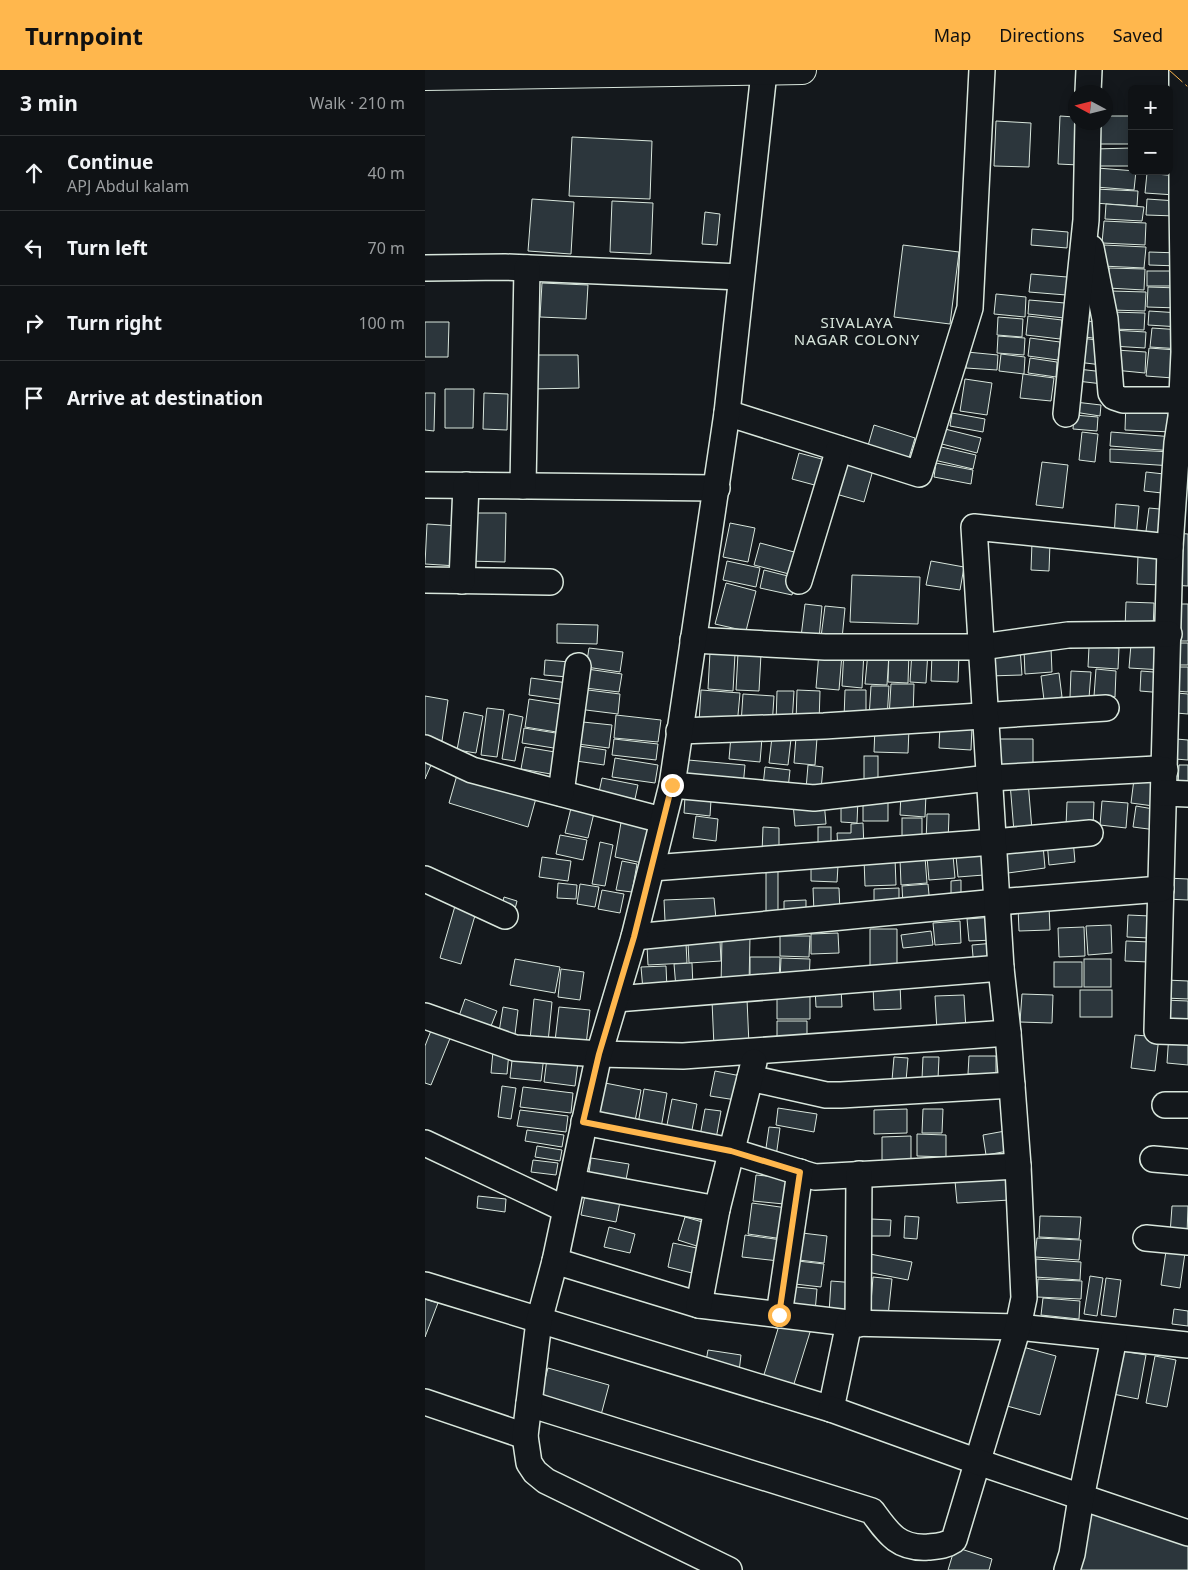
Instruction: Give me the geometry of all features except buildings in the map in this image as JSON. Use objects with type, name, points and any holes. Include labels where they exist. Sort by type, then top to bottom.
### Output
[{"type":"main road","points":[[425,76],[802,70]]},
{"type":"street","points":[[727,413],[919,474],[970,308],[983,70]]},
{"type":"street","points":[[1089,70],[1089,85]]},
{"type":"street","points":[[729,1570],[546,1481],[535,1472],[529,1463],[525,1436],[539,1321],[555,1261],[583,1122],[599,1054],[634,937],[672,785],[727,413],[764,72]]},
{"type":"street","points":[[1184,79],[1181,199],[1183,352],[1170,547],[1179,601],[1169,634],[1172,786],[1161,888],[1157,1031],[1188,1032]]},
{"type":"street","points":[[1066,414],[1086,220],[1088,130]]},
{"type":"street","points":[[1086,220],[1105,319],[1111,393],[1114,397],[1123,400],[1181,400]]},
{"type":"street","points":[[425,268],[527,268],[741,277]]},
{"type":"street","points":[[523,486],[527,268]]},
{"type":"street","points":[[799,581],[839,449]]},
{"type":"street","points":[[425,485],[717,488]]},
{"type":"street","points":[[462,580],[465,485]]},
{"type":"street","points":[[529,1404],[873,1511],[888,1534],[907,1546],[917,1548],[947,1545],[954,1540],[1018,1327],[1024,1298],[1018,1166],[1001,968],[974,527],[1170,547]]},
{"type":"street","points":[[425,580],[550,582]]},
{"type":"street","points":[[693,640],[825,647],[981,647],[1068,635],[1169,634]]},
{"type":"street","points":[[561,793],[578,666]]},
{"type":"street","points":[[679,731],[824,726],[1106,708]]},
{"type":"street","points":[[425,748],[473,770],[663,820]]},
{"type":"street","points":[[672,785],[813,798],[989,778],[1156,769],[1172,786]]},
{"type":"street","points":[[652,868],[1090,833]]},
{"type":"street","points":[[425,879],[505,916]]},
{"type":"street","points":[[634,937],[1161,888]]},
{"type":"street","points":[[616,1000],[1001,968]]},
{"type":"street","points":[[425,1016],[515,1048],[599,1054],[683,1056],[1008,1033]]},
{"type":"street","points":[[699,1305],[717,1209],[757,1051]]},
{"type":"street","points":[[750,1078],[826,1095],[1012,1086]]},
{"type":"street","points":[[583,1122],[731,1151],[815,1177],[1018,1166]]},
{"type":"street","points":[[425,1143],[565,1209]]},
{"type":"street","points":[[1153,1159],[1188,1162]]},
{"type":"street","points":[[779,1315],[800,1172]]},
{"type":"street","points":[[831,1409],[853,1324],[859,1174]]},
{"type":"street","points":[[572,1182],[717,1209]]},
{"type":"street","points":[[1146,1238],[1188,1242]]},
{"type":"street","points":[[555,1261],[699,1305],[853,1324],[1018,1327],[1188,1345]]},
{"type":"street","points":[[425,1285],[831,1409],[1081,1498],[1188,1533]]},
{"type":"street","points":[[1067,1570],[1072,1554],[1081,1498],[1114,1338]]},
{"type":"street","points":[[425,1402],[525,1436]]},
{"type":"power","points":[[1169,70],[1188,87]]},
{"type":"district","name":"SIVALAYA NAGAR COLONY","points":[[857,330]]},
{"type":"route","points":[[672,785],[634,937],[599,1054],[583,1122],[731,1151],[800,1172],[779,1315]]}]
